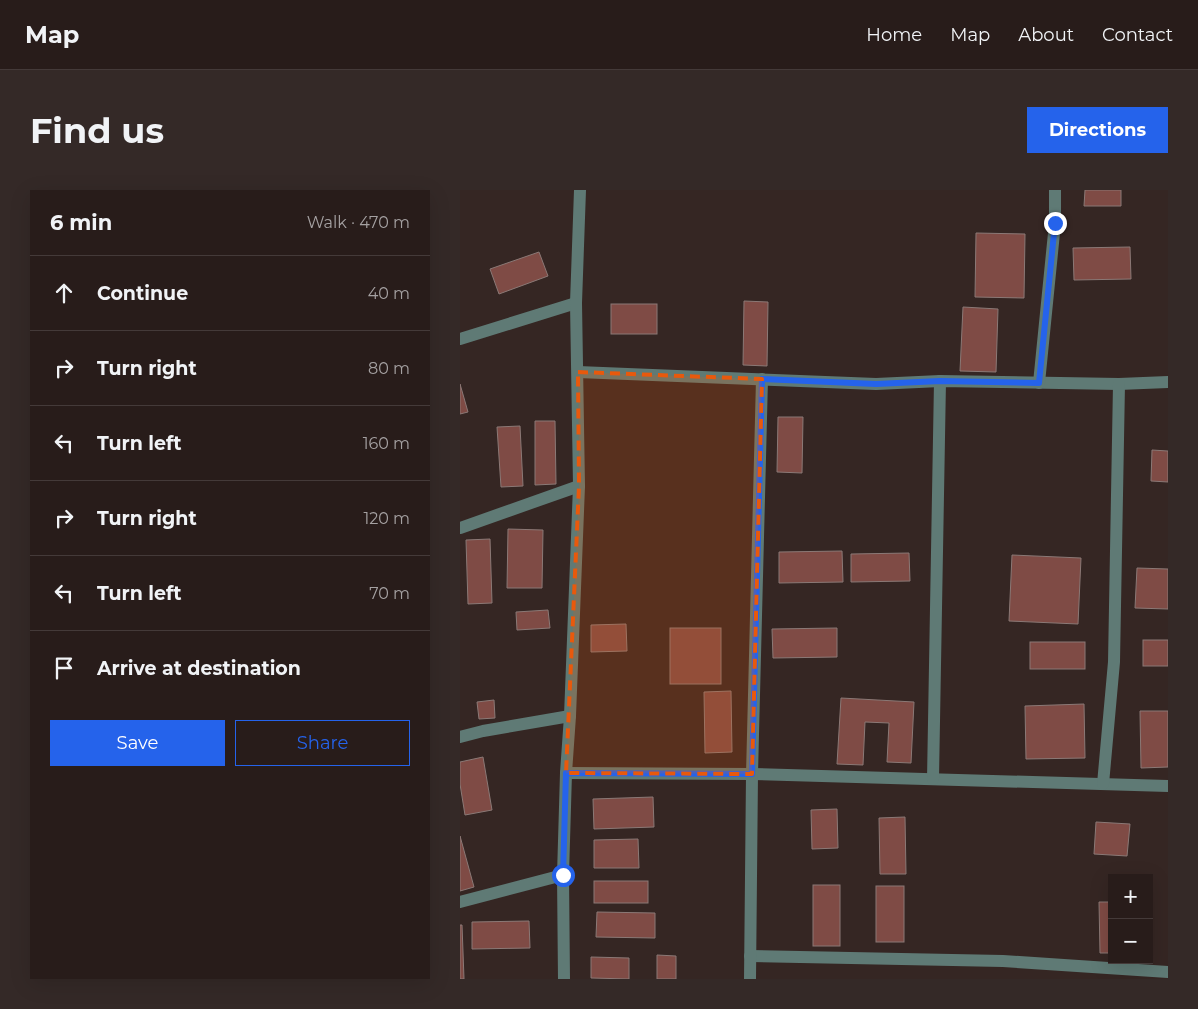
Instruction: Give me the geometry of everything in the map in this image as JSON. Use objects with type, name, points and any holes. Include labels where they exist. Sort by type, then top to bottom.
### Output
[{"type":"street","points":[[564,979],[563,875],[566,773],[579,486],[576,303],[580,190]]},
{"type":"street","points":[[1039,383],[1055,223],[1055,190]]},
{"type":"street","points":[[460,339],[576,303]]},
{"type":"street","points":[[578,372],[876,384],[940,381],[1119,384],[1168,382]]},
{"type":"street","points":[[750,979],[752,774],[762,379]]},
{"type":"street","points":[[933,779],[940,381]]},
{"type":"street","points":[[1103,784],[1114,662],[1119,384]]},
{"type":"street","points":[[460,528],[579,486]]},
{"type":"street","points":[[460,737],[483,731],[570,716]]},
{"type":"street","points":[[566,773],[752,774],[1168,786]]},
{"type":"street","points":[[460,902],[563,875]]},
{"type":"street","points":[[750,956],[1003,961],[1168,972]]},
{"type":"highlighted area","points":[[578,372],[762,379],[752,774],[566,773],[579,486]]},
{"type":"building","points":[[1085,190],[1121,190],[1121,206],[1084,206]]},
{"type":"building","points":[[976,233],[1025,234],[1024,298],[975,297]]},
{"type":"building","points":[[1130,247],[1131,279],[1074,280],[1073,248]]},
{"type":"building","points":[[539,252],[548,276],[499,294],[490,269]]},
{"type":"building","points":[[744,301],[768,302],[767,366],[743,365]]},
{"type":"building","points":[[611,304],[657,304],[657,334],[611,334]]},
{"type":"building","points":[[963,307],[998,309],[996,372],[960,371]]},
{"type":"building","points":[[460,384],[468,412],[460,414]]},
{"type":"building","points":[[778,417],[803,417],[802,473],[777,472]]},
{"type":"building","points":[[535,421],[555,421],[556,484],[535,485]]},
{"type":"building","points":[[520,426],[523,486],[501,487],[497,427]]},
{"type":"building","points":[[1152,450],[1168,451],[1168,482],[1151,481]]},
{"type":"building","points":[[508,529],[543,530],[542,588],[507,588]]},
{"type":"building","points":[[490,539],[492,603],[468,604],[466,540]]},
{"type":"building","points":[[842,551],[843,582],[779,583],[779,552]]},
{"type":"building","points":[[909,553],[910,581],[851,582],[851,554]]},
{"type":"building","points":[[1012,555],[1081,558],[1078,624],[1009,621]]},
{"type":"building","points":[[1137,568],[1168,569],[1168,609],[1135,608]]},
{"type":"building","points":[[548,610],[550,628],[517,630],[516,612]]},
{"type":"building","points":[[626,624],[627,651],[591,652],[591,625]]},
{"type":"building","points":[[670,628],[721,628],[721,684],[670,684]]},
{"type":"building","points":[[837,628],[837,657],[773,658],[772,629]]},
{"type":"building","points":[[1143,640],[1168,640],[1168,666],[1143,666]]},
{"type":"building","points":[[1030,642],[1085,642],[1085,669],[1030,669]]},
{"type":"building","points":[[731,691],[732,752],[705,753],[704,692]]},
{"type":"building","points":[[841,698],[914,702],[911,763],[887,762],[889,723],[865,722],[863,765],[837,764]]},
{"type":"building","points":[[494,700],[495,718],[479,719],[477,702]]},
{"type":"building","points":[[1084,704],[1085,758],[1026,759],[1025,706]]},
{"type":"building","points":[[1140,711],[1168,711],[1168,767],[1141,768]]},
{"type":"building","points":[[483,757],[492,810],[465,815],[460,784],[460,762]]},
{"type":"building","points":[[653,797],[654,827],[594,829],[593,799]]},
{"type":"building","points":[[837,809],[838,848],[812,849],[811,810]]},
{"type":"building","points":[[905,817],[906,874],[880,874],[879,818]]},
{"type":"building","points":[[1096,822],[1130,824],[1127,856],[1094,854]]},
{"type":"building","points":[[460,836],[474,887],[460,891]]},
{"type":"building","points":[[638,839],[639,868],[594,868],[594,840]]},
{"type":"building","points":[[594,881],[648,881],[648,903],[594,903]]},
{"type":"building","points":[[813,885],[840,885],[840,946],[813,946]]},
{"type":"building","points":[[876,886],[904,886],[904,942],[876,942]]},
{"type":"building","points":[[1099,902],[1108,902],[1108,953],[1100,953]]},
{"type":"building","points":[[597,912],[655,913],[655,938],[596,937]]},
{"type":"building","points":[[529,921],[530,948],[472,949],[472,922]]},
{"type":"building","points":[[460,925],[462,925],[464,979],[460,979]]},
{"type":"building","points":[[657,955],[676,956],[676,979],[657,979]]},
{"type":"building","points":[[591,957],[629,958],[629,979],[591,978]]},
{"type":"route","points":[[563,875],[566,773],[752,774],[762,379],[876,384],[940,381],[1039,383],[1055,223]]}]
